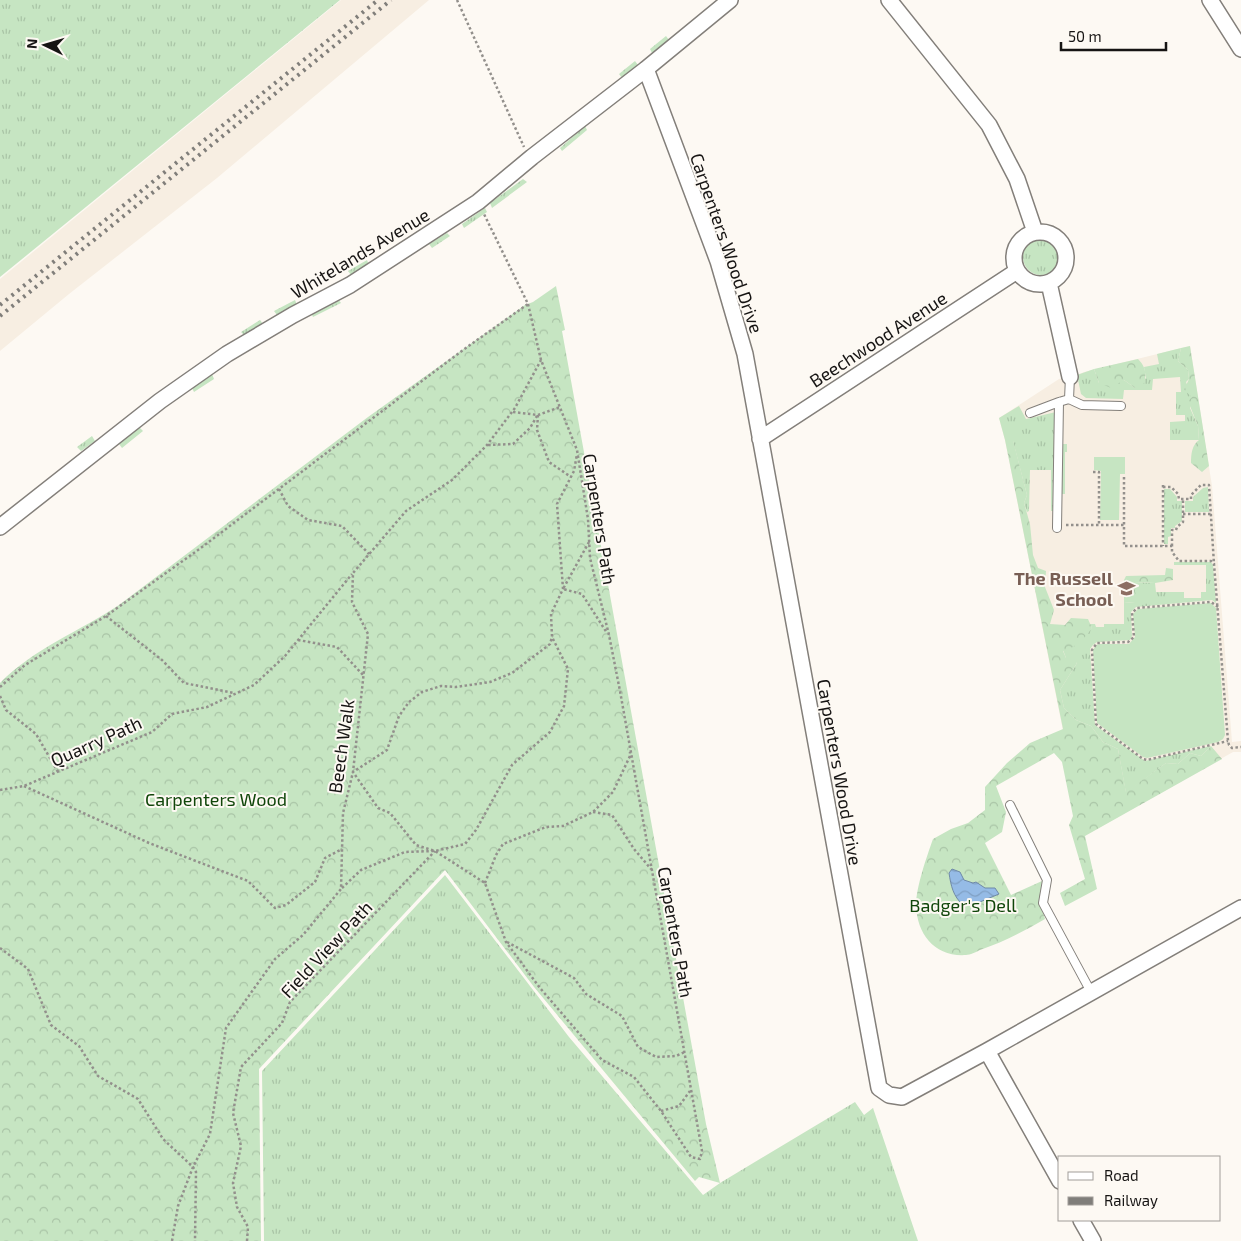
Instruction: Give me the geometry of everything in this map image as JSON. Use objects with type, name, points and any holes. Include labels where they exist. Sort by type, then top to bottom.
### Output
[{"type":"street","name":"Whitelands Avenue","points":[[0,527],[160,401],[227,354],[293,315],[350,285],[478,202],[730,0]]},
{"type":"street","points":[[889,0],[989,125],[1017,179],[1035,232]]},
{"type":"street","points":[[1210,0],[1241,49]]},
{"type":"street","name":"Carpenters Wood Drive","points":[[646,69],[718,261],[745,354],[879,1088],[889,1095],[902,1097],[1241,908]]},
{"type":"street","points":[[1044,231],[1059,239],[1064,247],[1066,264],[1056,278],[1048,283],[1034,283],[1026,280],[1017,271],[1014,262],[1016,246],[1028,234],[1044,231]]},
{"type":"street","name":"Beechwood Avenue","points":[[760,439],[1017,271]]},
{"type":"street","points":[[1048,283],[1070,377]]},
{"type":"street","points":[[987,1051],[1058,1177]]},
{"type":"street","points":[[1082,1221],[1093,1241]]},
{"type":"lane","points":[[1069,399],[1070,377]]},
{"type":"lane","points":[[1030,413],[1069,399],[1082,405],[1121,406]]},
{"type":"lane","points":[[1057,526],[1059,402]]},
{"type":"lane","points":[[1010,805],[1047,880],[1043,903],[1091,992]]},
{"type":"path","points":[[458,0],[508,114],[525,148],[532,157]]},
{"type":"path","name":"Carpenters Path","points":[[478,202],[528,304],[541,360],[577,450],[588,519],[590,558],[609,636],[629,741],[702,1150],[700,1159],[691,1157],[661,1111],[634,1077],[602,1060],[540,988],[506,942],[485,883]]},
{"type":"path","points":[[0,687],[25,665],[106,616],[198,550],[463,350],[528,304]]},
{"type":"path","points":[[353,573],[406,511],[452,480],[487,445],[512,412],[541,360]]},
{"type":"path","points":[[512,412],[538,415],[560,406]]},
{"type":"path","points":[[487,445],[512,444],[530,428],[538,415]]},
{"type":"path","points":[[538,415],[537,430],[549,462],[571,477]]},
{"type":"path","points":[[563,589],[557,504],[574,471],[577,450]]},
{"type":"path","points":[[1093,472],[1099,472],[1099,525]]},
{"type":"path","points":[[1124,477],[1124,546],[1172,546]]},
{"type":"path","points":[[1163,546],[1163,486],[1170,487],[1178,494],[1179,499],[1192,499],[1191,495],[1201,486],[1209,485],[1228,741],[1229,746],[1232,748],[1241,747]]},
{"type":"path","points":[[279,489],[288,506],[308,520],[342,526],[369,554]]},
{"type":"path","points":[[1183,499],[1183,522],[1176,530],[1172,530],[1172,552],[1179,561],[1211,561],[1214,564]]},
{"type":"path","points":[[1183,514],[1211,514]]},
{"type":"path","points":[[1057,526],[1124,525]]},
{"type":"path","points":[[589,540],[551,614],[552,637],[550,644],[512,673],[490,682],[456,687],[441,686],[422,692],[409,702],[399,716],[387,750],[353,772],[378,808],[390,813],[416,845],[435,851],[485,883],[496,855],[503,844],[546,827],[563,826],[593,812],[613,792],[630,756],[629,741]]},
{"type":"path","name":"Quarry Path","points":[[0,790],[24,786],[58,772],[152,732],[172,714],[207,707],[254,685],[285,656],[353,573]]},
{"type":"path","name":"Beech Walk","points":[[342,888],[343,814],[353,772],[368,634],[352,602],[353,573]]},
{"type":"path","points":[[563,589],[582,594],[609,636]]},
{"type":"path","points":[[1218,607],[1211,602],[1137,608],[1132,613],[1134,637],[1131,641],[1097,644],[1094,646],[1092,650],[1096,724],[1146,760],[1228,741]]},
{"type":"path","points":[[106,616],[162,660],[184,684],[236,693]]},
{"type":"path","points":[[172,1241],[178,1206],[193,1167],[210,1134],[226,1028],[275,959],[303,935],[342,888],[361,870],[405,852],[435,851],[465,844],[476,830],[512,765],[550,732],[564,706],[568,669],[552,637]]},
{"type":"path","points":[[298,640],[337,647],[363,675]]},
{"type":"path","points":[[0,696],[6,710],[36,734],[58,772]]},
{"type":"path","points":[[24,786],[149,843],[248,881],[275,908],[286,905],[315,882],[325,858],[342,849]]},
{"type":"path","points":[[593,812],[612,815],[634,849],[652,869]]},
{"type":"path","name":"Field View Path","points":[[247,1241],[248,1226],[237,1206],[233,1183],[241,1146],[233,1113],[241,1067],[282,1023],[290,1002],[435,851]]},
{"type":"path","points":[[506,942],[574,978],[586,994],[622,1016],[638,1047],[656,1057],[676,1056],[685,1052]]},
{"type":"path","points":[[0,948],[28,969],[51,1024],[79,1046],[98,1076],[138,1098],[163,1139],[193,1167],[196,1172],[195,1241]]},
{"type":"path","points":[[661,1111],[679,1106],[690,1090]]},
{"type":"shaded area","points":[[341,0],[429,0],[217,178],[69,294],[0,351],[0,279]]},
{"type":"shaded area","name":"The Russell School","points":[[1190,346],[1212,486],[1232,742],[1241,741],[1241,752],[1233,752],[1084,836],[999,418],[1059,379]]},
{"type":"green space","points":[[0,0],[340,0],[0,277]]},
{"type":"green space","points":[[666,36],[669,40],[652,53],[650,49]]},
{"type":"green space","points":[[635,61],[638,65],[622,78],[619,74]]},
{"type":"green space","points":[[585,126],[587,130],[562,151],[560,148]]},
{"type":"green space","points":[[523,179],[527,182],[492,208],[490,203]]},
{"type":"green space","points":[[485,208],[487,212],[464,228],[462,224]]},
{"type":"green space","points":[[447,233],[450,236],[432,248],[429,244]]},
{"type":"green space","points":[[1041,239],[1048,240],[1054,244],[1058,250],[1058,264],[1054,270],[1048,274],[1041,275],[1034,274],[1028,270],[1024,264],[1023,257],[1024,250],[1028,244],[1034,240]]},
{"type":"green space","points":[[367,260],[369,265],[351,275],[348,271]]},
{"type":"green space","name":"Carpenters Wood","points":[[556,286],[565,330],[562,331],[706,1124],[720,1183],[699,1177],[695,1181],[534,987],[445,870],[259,1069],[261,1241],[0,1241],[0,683],[42,650],[119,605],[368,417],[525,305],[533,302]]},
{"type":"green space","points":[[338,299],[341,303],[313,317],[311,313]]},
{"type":"green space","points":[[295,300],[297,305],[277,315],[274,311]]},
{"type":"green space","points":[[260,320],[263,324],[245,336],[241,332]]},
{"type":"green space","points":[[1190,346],[1209,466],[1202,472],[1191,463],[1192,450],[1199,440],[1198,426],[1188,401],[1192,397],[1184,390],[1189,379],[1188,370],[1178,361],[1181,348]]},
{"type":"green space","points":[[1181,348],[1178,361],[1188,370],[1189,379],[1186,382],[1192,397],[1190,408],[1198,426],[1199,440],[1170,440],[1170,422],[1185,421],[1185,415],[1176,415],[1176,392],[1181,392],[1180,377],[1153,379],[1152,390],[1124,390],[1123,399],[1086,398],[1081,394],[1077,375],[1094,369],[1099,383],[1124,380],[1135,388],[1146,378],[1144,367],[1159,364],[1157,354]]},
{"type":"green space","points":[[1138,359],[1145,373],[1142,388],[1135,388],[1124,380],[1111,388],[1099,383],[1094,369]]},
{"type":"green space","points":[[212,374],[214,379],[194,392],[192,388]]},
{"type":"green space","points":[[1019,406],[1026,419],[1056,412],[1055,511],[1051,511],[1051,470],[1030,470],[1029,511],[1027,512],[1024,503],[1027,495],[1013,441],[1005,440],[999,418]]},
{"type":"green space","points":[[139,427],[143,431],[122,448],[119,444]]},
{"type":"green space","points":[[92,436],[95,441],[81,451],[77,447]]},
{"type":"green space","name":"Badger's Dell","points":[[1005,440],[1013,440],[1027,495],[1024,503],[1030,524],[1033,555],[1038,568],[1046,571],[1045,587],[1054,610],[1050,624],[1065,625],[1071,618],[1088,619],[1092,628],[1080,642],[1063,651],[1066,658],[1072,657],[1077,663],[1060,690],[1064,708],[1076,720],[1091,726],[1103,742],[1118,749],[1126,792],[1166,763],[1178,764],[1190,753],[1201,756],[1211,746],[1222,759],[1085,836],[1097,889],[1065,906],[1060,893],[1085,879],[1069,825],[1073,816],[1062,762],[1054,753],[996,786],[1006,812],[1002,832],[985,843],[1011,895],[1042,881],[1040,901],[1045,919],[1006,940],[973,953],[955,955],[937,948],[930,942],[924,935],[917,916],[918,889],[933,839],[951,829],[968,823],[985,810],[985,787],[1007,763],[1030,743],[1063,729]]},
{"type":"green space","points":[[1062,444],[1067,444],[1067,452],[1065,452],[1065,494],[1062,494]]},
{"type":"green space","points":[[1094,457],[1125,457],[1125,474],[1120,474],[1119,520],[1100,520],[1101,471],[1094,470]]},
{"type":"green space","points":[[1208,487],[1209,512],[1185,512],[1185,501],[1193,501],[1193,497],[1203,488]]},
{"type":"green space","points":[[1164,489],[1170,489],[1177,497],[1177,501],[1182,501],[1182,521],[1175,528],[1171,528],[1168,544],[1164,544]]},
{"type":"green space","points":[[1174,562],[1211,562],[1213,565],[1216,603],[1212,600],[1136,607],[1131,612],[1132,636],[1130,640],[1097,642],[1093,645],[1090,649],[1095,725],[1145,761],[1211,746],[1201,756],[1190,753],[1178,764],[1166,763],[1126,793],[1118,749],[1103,742],[1091,726],[1076,720],[1064,708],[1060,690],[1077,663],[1066,658],[1063,650],[1092,628],[1090,624],[1095,624],[1096,627],[1104,627],[1104,624],[1124,624],[1124,603],[1135,602],[1134,582],[1155,583],[1156,592],[1184,592],[1184,598],[1201,598],[1201,592],[1206,592],[1206,565],[1174,565]]},
{"type":"green space","points":[[1166,568],[1173,569],[1173,580],[1155,583],[1135,582],[1135,602],[1124,603],[1124,580],[1126,576],[1165,575]]},
{"type":"green space","points":[[1211,603],[1216,608],[1225,735],[1218,742],[1147,758],[1143,757],[1097,723],[1093,650],[1096,645],[1100,644],[1129,644],[1135,637],[1133,614],[1138,609]]},
{"type":"green space","points":[[445,875],[569,1037],[703,1195],[855,1102],[864,1115],[873,1108],[918,1241],[264,1241],[262,1071]]},
{"type":"water","points":[[952,869],[960,872],[964,880],[976,882],[985,888],[995,888],[999,894],[975,904],[963,905],[957,898],[952,886],[949,873]]},
{"type":"railway","points":[[0,305],[378,0]]},
{"type":"railway","points":[[0,316],[391,0]]},
{"type":"place","name":"The Russell School","points":[[1127,588]]}]
